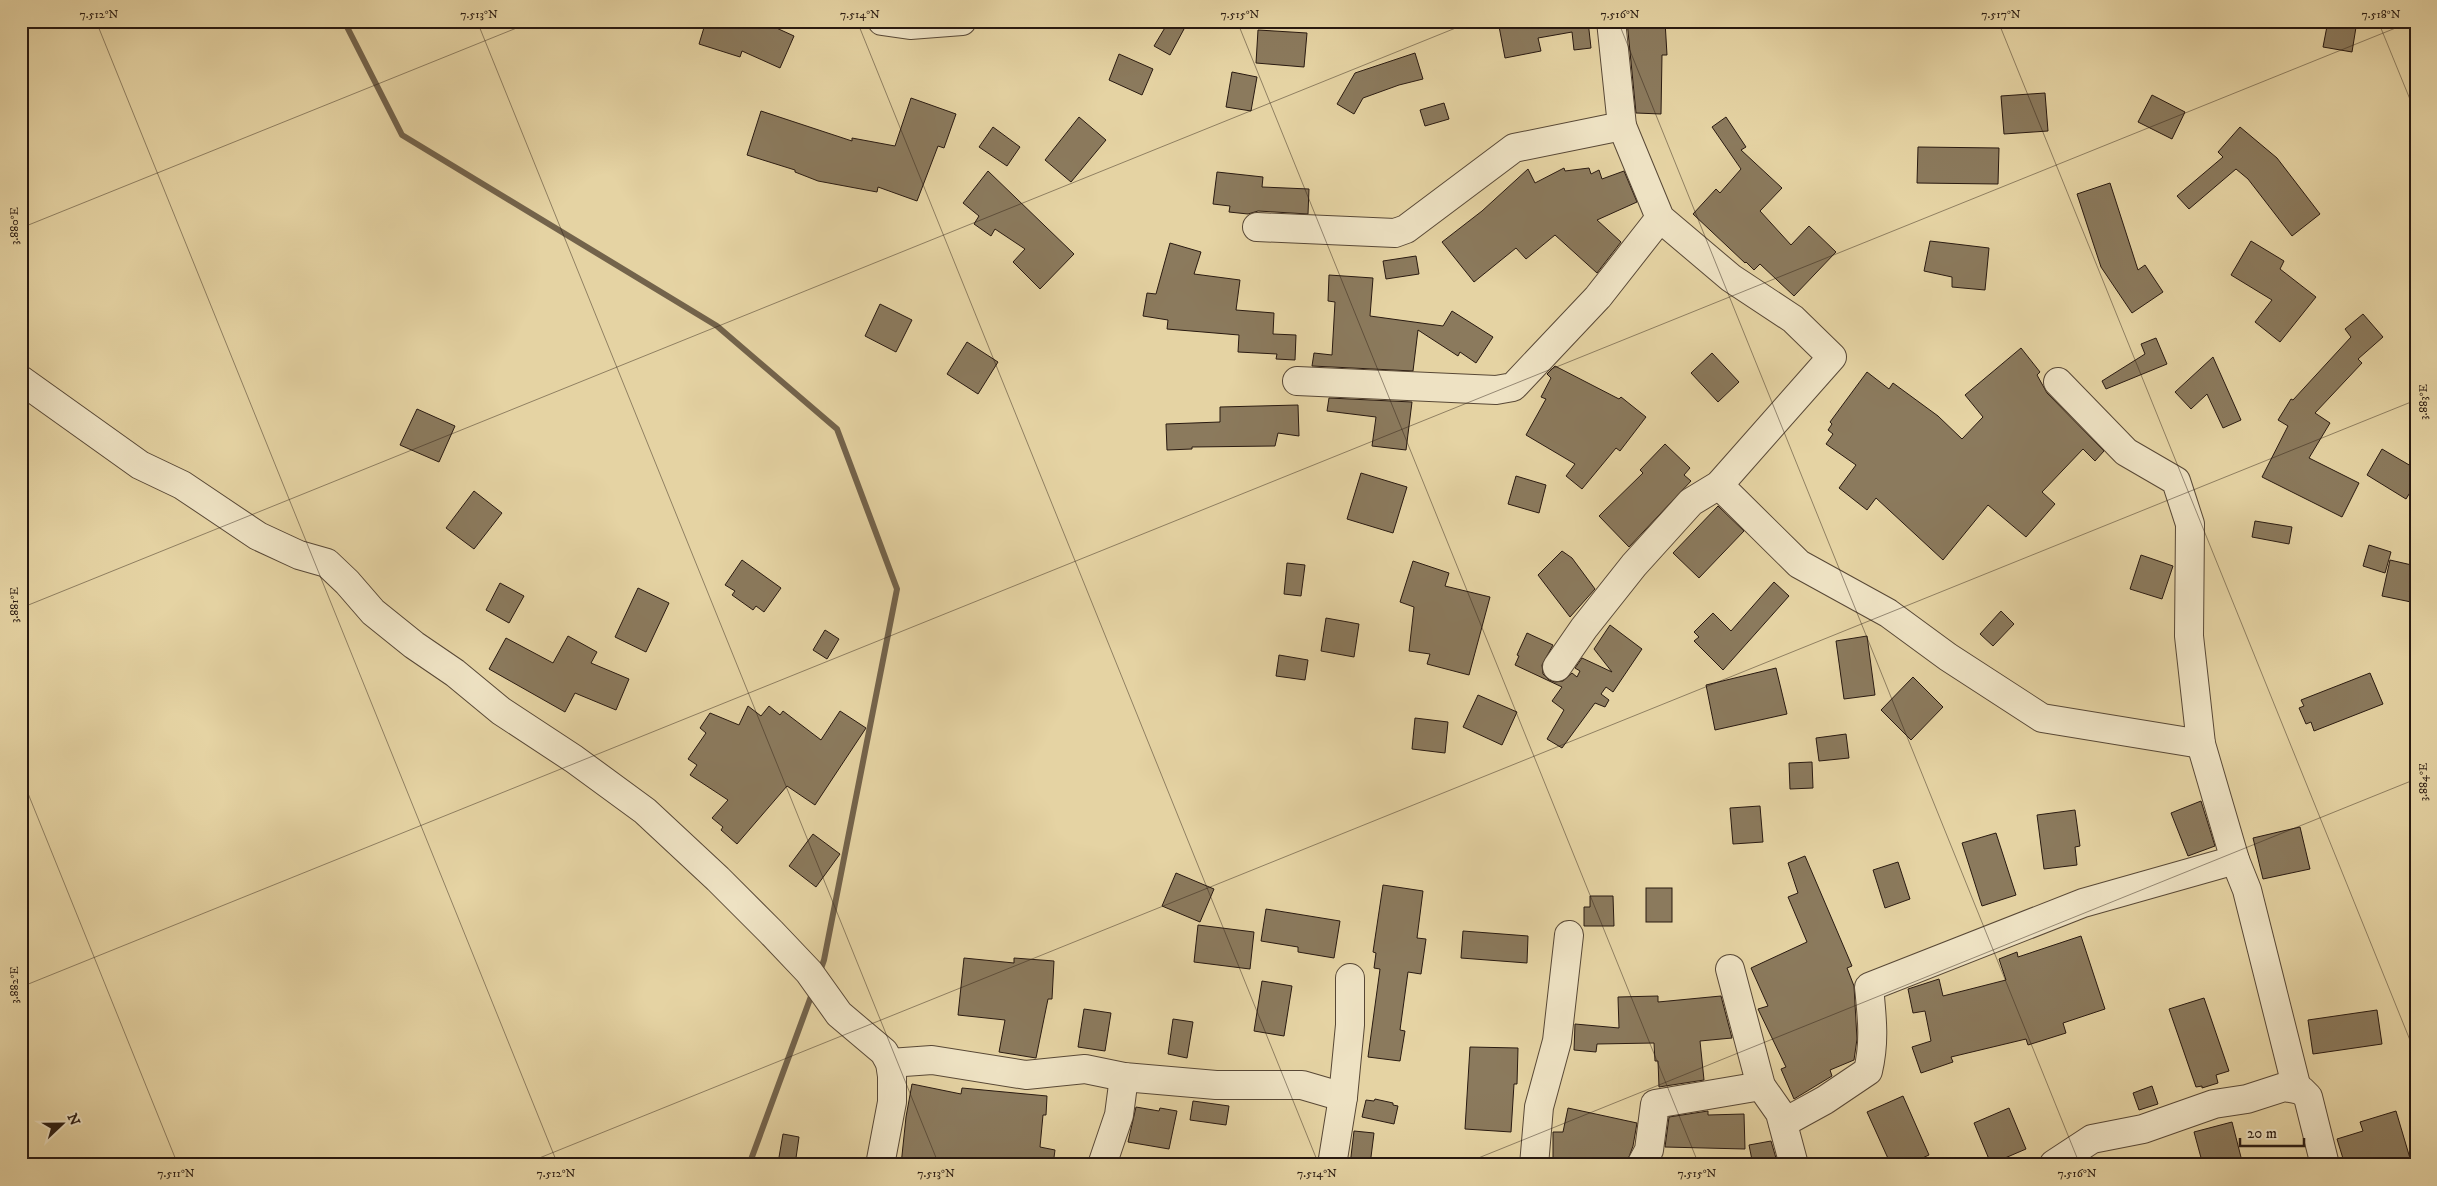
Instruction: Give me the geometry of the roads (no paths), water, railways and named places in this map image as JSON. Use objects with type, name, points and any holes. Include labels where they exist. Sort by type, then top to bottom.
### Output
[{"type":"street","points":[[882,21],[910,25],[962,21]]},
{"type":"street","points":[[1557,666],[1584,628],[1634,565],[1691,502],[1719,485],[1832,357],[1794,319],[1731,278],[1660,218],[1622,126],[1612,21]]},
{"type":"street","points":[[1257,227],[1395,233],[1406,229],[1514,148],[1622,126]]},
{"type":"street","points":[[1297,381],[1496,390],[1513,387],[1598,297],[1660,218]]},
{"type":"street","points":[[21,380],[140,465],[182,485],[258,536],[299,555],[326,564],[347,582],[373,612],[414,645],[455,673],[501,711],[574,759],[645,811],[718,879],[771,932],[809,972],[839,1014],[870,1038],[884,1052],[890,1063],[892,1102],[880,1165]]},
{"type":"street","points":[[2058,382],[2126,452],[2176,481],[2190,524],[2190,636],[2200,744],[2246,890],[2297,1089]]},
{"type":"street","points":[[1719,485],[1799,564],[1888,614],[1948,657],[2042,718],[2200,744]]},
{"type":"street","points":[[1783,1124],[1825,1100],[1868,1071],[1873,1052],[1874,1031],[1869,987],[2083,903],[2235,860]]},
{"type":"street","points":[[1534,1165],[1540,1107],[1556,1041],[1569,935]]},
{"type":"street","points":[[1730,970],[1762,1086],[1780,1113],[1794,1165]]},
{"type":"street","points":[[1332,1165],[1343,1097],[1350,1025],[1350,978]]},
{"type":"street","points":[[890,1063],[932,1060],[1026,1076],[1085,1069],[1124,1077],[1216,1085],[1302,1085],[1343,1097]]},
{"type":"street","points":[[1102,1165],[1119,1115],[1124,1077]]},
{"type":"street","points":[[1641,1165],[1649,1150],[1655,1104],[1762,1086]]},
{"type":"street","points":[[2054,1164],[2092,1139],[2143,1129],[2232,1099],[2247,1099],[2284,1087],[2297,1089],[2308,1097],[2325,1165]]},
{"type":"waterway","points":[[344,21],[402,135],[717,326],[837,429],[897,589],[824,960],[819,974]]},
{"type":"waterway","points":[[749,1165],[813,991]]}]
